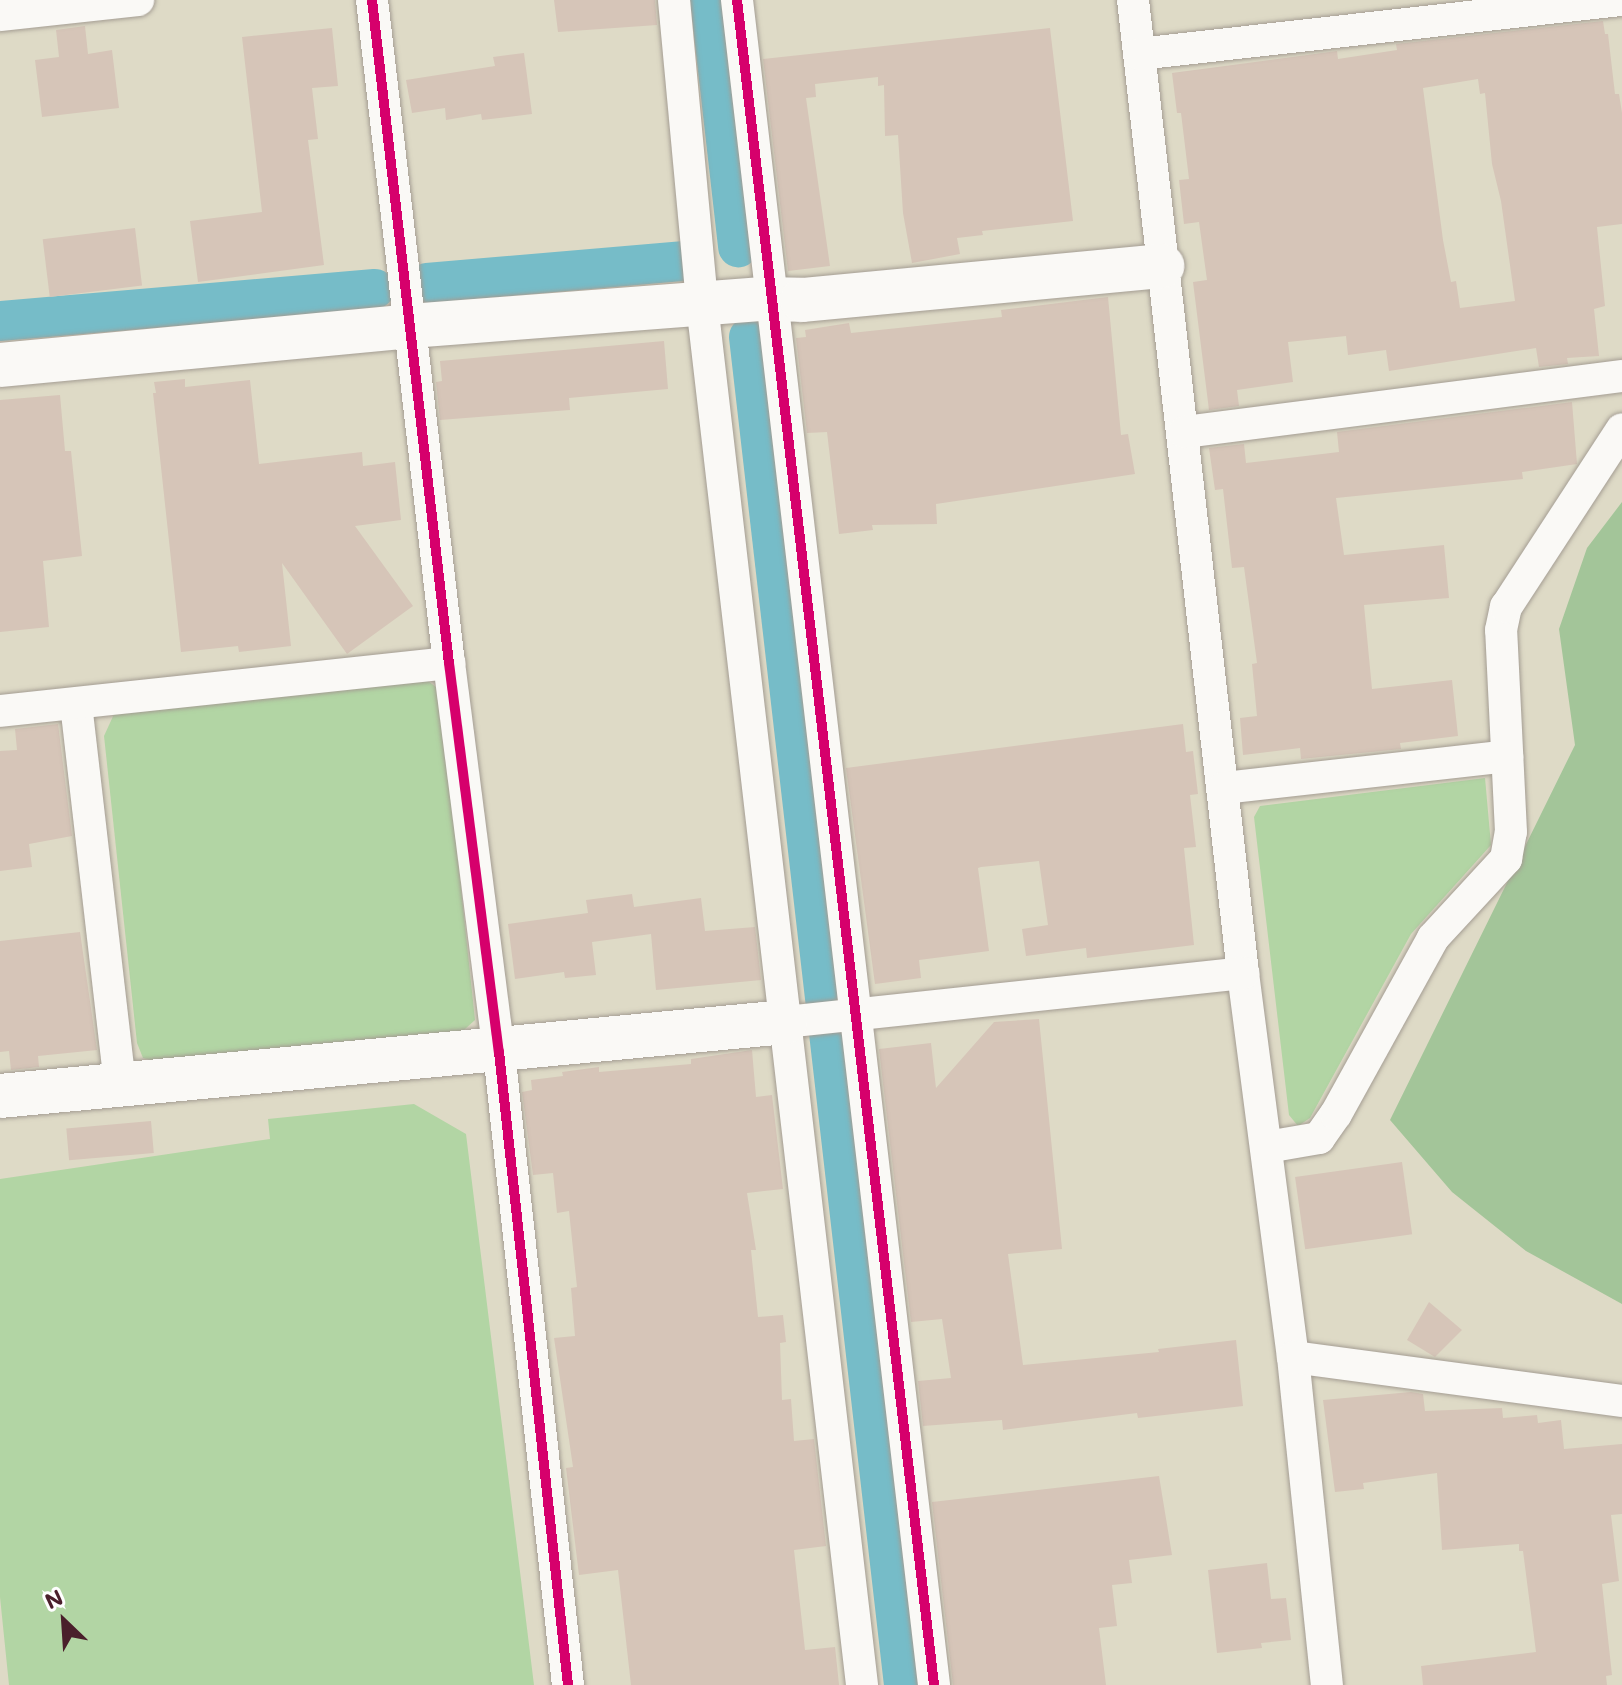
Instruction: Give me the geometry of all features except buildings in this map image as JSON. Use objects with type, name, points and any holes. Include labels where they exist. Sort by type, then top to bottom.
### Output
[{"type":"street","points":[[0,15],[138,0]]},
{"type":"street","points":[[372,0],[449,663],[499,1052],[568,1685]]},
{"type":"street","points":[[674,0],[740,301],[848,1016],[934,1685]]},
{"type":"street","points":[[737,0],[740,301],[793,1022],[862,1685]]},
{"type":"street","points":[[1133,0],[1243,973],[1293,1357],[1327,1685]]},
{"type":"street","points":[[1139,54],[1622,0]]},
{"type":"street","points":[[0,365],[410,326],[740,301],[802,300],[1162,266]]},
{"type":"street","points":[[1184,432],[1622,376]]},
{"type":"street","points":[[1267,1147],[1319,1138],[1336,1114],[1433,938],[1506,859],[1511,832],[1501,630],[1506,607],[1622,429]]},
{"type":"street","points":[[0,711],[449,663]]},
{"type":"street","points":[[76,704],[120,1083]]},
{"type":"street","points":[[1223,788],[1507,756]]},
{"type":"street","points":[[0,1096],[120,1083],[499,1052],[1243,973]]},
{"type":"street","points":[[1293,1357],[1622,1401]]},
{"type":"green space","points":[[1622,502],[1622,1304],[1526,1251],[1452,1192],[1390,1120],[1575,745],[1559,629],[1587,548]]},
{"type":"green space","points":[[428,681],[440,690],[475,1020],[464,1030],[448,1034],[158,1062],[143,1058],[137,1043],[104,736],[115,712]]},
{"type":"green space","points":[[1485,778],[1491,845],[1411,934],[1310,1118],[1298,1126],[1289,1115],[1254,817],[1260,806]]},
{"type":"green space","points":[[414,1104],[466,1134],[534,1685],[9,1685],[0,1597],[0,1179],[270,1139],[268,1119]]},
{"type":"waterway","points":[[710,0],[738,247]]},
{"type":"waterway","points":[[427,283],[682,261]]},
{"type":"waterway","points":[[0,321],[375,289]]},
{"type":"waterway","points":[[749,337],[904,1685]]},
{"type":"cycle path","points":[[372,0],[449,663],[499,1052],[568,1685]]},
{"type":"cycle path","points":[[737,0],[934,1685]]}]
